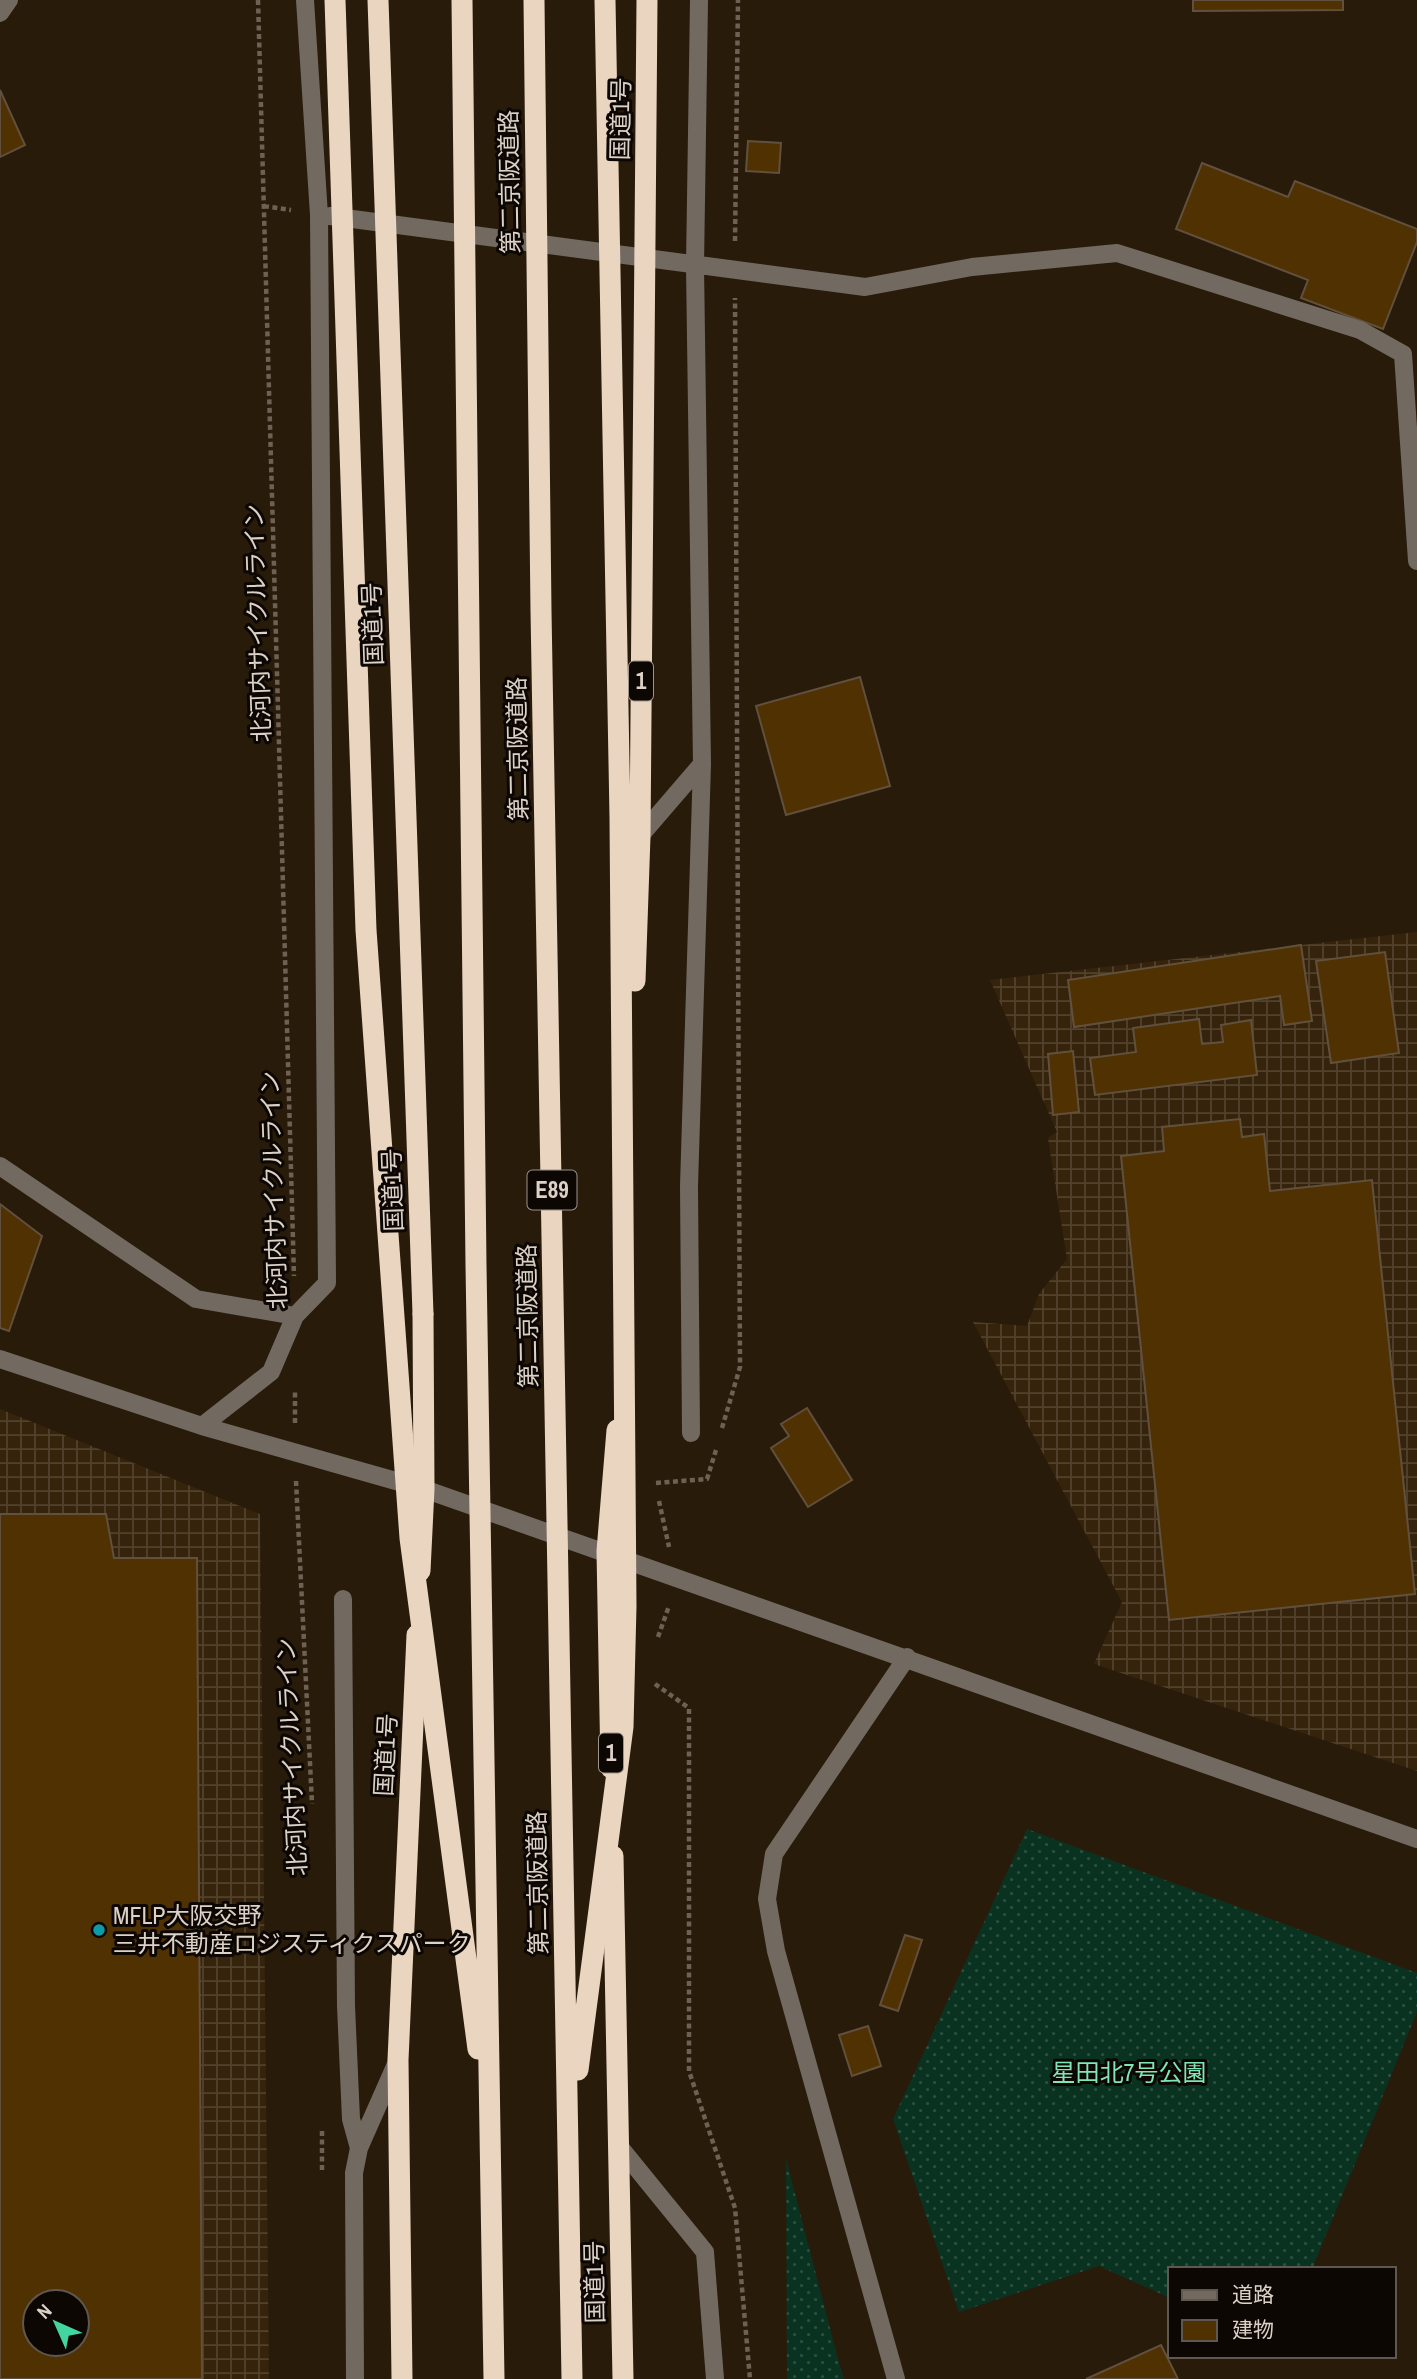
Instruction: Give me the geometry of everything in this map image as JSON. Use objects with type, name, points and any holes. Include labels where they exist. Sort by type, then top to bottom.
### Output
[{"type":"highway","points":[[335,0],[366,930],[410,1538],[491,2147]]},
{"type":"highway","name":"国道1号","points":[[377,0],[424,1314],[424,1489],[398,2060],[402,2379]]},
{"type":"highway","name":"第二京阪道路","points":[[462,0],[475,1210],[494,2379]]},
{"type":"highway","name":"第二京阪道路","points":[[534,0],[541,625],[572,2379]]},
{"type":"highway","points":[[569,2144],[623,1727],[625,1619],[620,830],[605,0]]},
{"type":"highway","name":"国道1号","points":[[623,2379],[607,1551],[622,1362],[640,836],[647,0]]},
{"type":"street","points":[[0,13],[9,0]]},
{"type":"street","points":[[202,1426],[271,1372],[295,1316],[327,1283],[319,215],[305,0]]},
{"type":"street","points":[[691,1433],[689,1186],[702,764],[695,267],[699,0]]},
{"type":"street","points":[[319,215],[695,267],[865,287],[972,267],[1117,253],[1360,330],[1403,354],[1417,561]]},
{"type":"street","points":[[640,836],[702,764]]},
{"type":"street","points":[[0,1166],[196,1298],[295,1316]]},
{"type":"street","points":[[0,1359],[202,1426],[424,1489],[607,1551],[677,1580],[907,1657],[1417,1839]]},
{"type":"street","points":[[343,1599],[346,2006],[351,2119],[359,2148]]},
{"type":"street","points":[[896,2379],[776,1951],[767,1899],[774,1854],[907,1657]]},
{"type":"street","points":[[355,2379],[354,2173],[359,2148],[398,2060]]},
{"type":"street","points":[[618,2145],[705,2252],[715,2379]]},
{"type":"path","name":"北河内サイクルライン","points":[[258,0],[295,1316]]},
{"type":"path","name":"北河内サイクルライン","points":[[295,1384],[295,1453],[313,1814]]},
{"type":"path","points":[[321,2117],[323,2186]]},
{"type":"shaded area","points":[[1417,932],[1417,1771],[1094,1664],[1122,1602],[973,1322],[1027,1326],[1039,1294],[1067,1259],[1048,1138],[1057,1132],[990,980]]},
{"type":"shaded area","name":"MFLP大阪交野 三井不動産ロジスティクスパーク","points":[[0,1409],[260,1514],[269,2379],[0,2379]]},
{"type":"green space","name":"星田北7号公園","points":[[1027,1829],[1417,1973],[1417,2012],[1313,2267],[1168,2267],[1168,2297],[1099,2266],[959,2312],[893,2119]]},
{"type":"green space","points":[[786,2159],[838,2359],[844,2379],[787,2379]]},
{"type":"building","points":[[1193,0],[1343,0],[1343,10],[1193,11]]},
{"type":"building","points":[[0,90],[25,145],[0,157]]},
{"type":"building","points":[[748,141],[781,143],[779,173],[746,171]]},
{"type":"building","points":[[1202,163],[1288,197],[1295,181],[1417,229],[1417,242],[1383,329],[1301,298],[1308,280],[1176,229]]},
{"type":"building","points":[[860,677],[890,786],[786,815],[756,706]]},
{"type":"building","points":[[1301,945],[1312,1021],[1284,1025],[1280,996],[1074,1027],[1068,980]]},
{"type":"building","points":[[1385,952],[1399,1053],[1331,1063],[1316,961]]},
{"type":"building","points":[[1199,1019],[1202,1044],[1223,1042],[1221,1025],[1251,1020],[1257,1075],[1095,1095],[1090,1058],[1136,1052],[1133,1028]]},
{"type":"building","points":[[1073,1051],[1079,1112],[1053,1115],[1048,1054]]},
{"type":"building","points":[[1240,1119],[1242,1137],[1264,1134],[1270,1191],[1372,1180],[1415,1594],[1169,1620],[1121,1156],[1164,1151],[1162,1127]]},
{"type":"building","points":[[0,1204],[42,1236],[9,1331],[0,1328]]},
{"type":"building","points":[[807,1408],[852,1480],[808,1507],[771,1448],[789,1436],[781,1424]]},
{"type":"building","name":"MFLP大阪交野 三井不動産ロジスティクスパーク","points":[[0,1514],[106,1514],[114,1558],[197,1558],[202,2379],[0,2379]]},
{"type":"building","points":[[905,1935],[922,1940],[898,2011],[880,2005]]},
{"type":"building","points":[[868,2026],[881,2066],[852,2076],[839,2035]]},
{"type":"building","points":[[1161,2345],[1178,2379],[1086,2379]]},
{"type":"place","name":"MFLP大阪交野 三井不動産ロジスティクスパーク","points":[[99,1930]]}]
